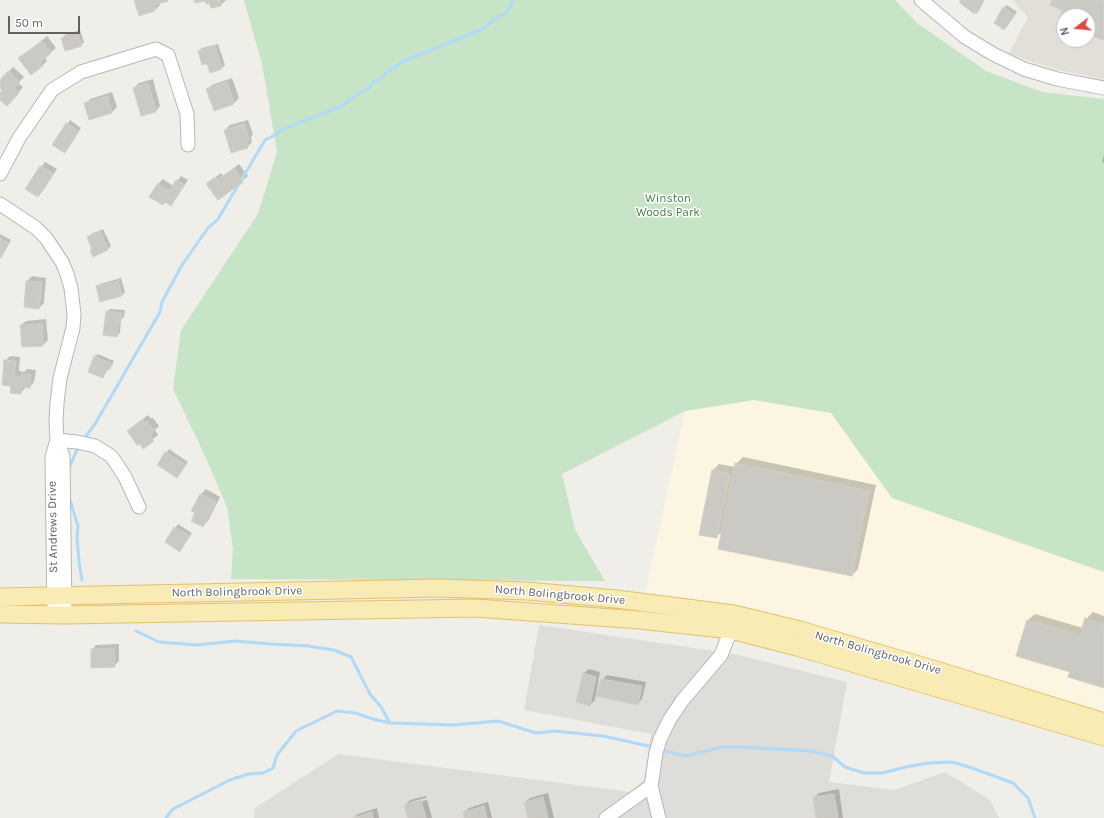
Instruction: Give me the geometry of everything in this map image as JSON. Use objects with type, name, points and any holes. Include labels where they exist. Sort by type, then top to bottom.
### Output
[{"type":"main road","name":"North Bolingbrook Drive","points":[[0,597],[438,588],[528,591],[616,599],[734,614],[800,630],[1104,722]]},
{"type":"main road","name":"North Bolingbrook Drive","points":[[0,614],[59,615],[475,608],[640,620],[731,630],[797,647],[1104,737]]},
{"type":"street","points":[[921,0],[965,37],[993,54],[1024,69],[1058,79],[1104,88]]},
{"type":"street","points":[[0,174],[19,138],[52,90],[81,72],[156,49],[168,55],[187,114],[188,145]]},
{"type":"street","name":"St Andrews Drive","points":[[0,204],[36,228],[46,238],[62,262],[71,288],[74,321],[58,391],[56,421],[57,440],[63,456],[59,615]]},
{"type":"street","points":[[57,440],[95,446],[111,456],[125,477],[139,507]]},
{"type":"street","points":[[659,818],[651,786],[656,753],[660,739],[670,719],[682,701],[721,655],[731,630]]},
{"type":"street","points":[[606,818],[651,786]]},
{"type":"shaded area","points":[[1012,0],[1104,0],[1104,79],[1058,70],[1009,54],[1028,17]]},
{"type":"shaded area","points":[[754,400],[831,413],[892,498],[1104,572],[1104,713],[644,598],[685,411]]},
{"type":"shaded area","points":[[539,625],[734,654],[847,682],[829,782],[894,790],[945,772],[990,800],[999,818],[254,818],[255,808],[338,754],[630,792],[644,780],[651,734],[524,710]]},
{"type":"green space","name":"Winston Woods Park","points":[[244,0],[895,0],[917,23],[986,71],[1042,92],[1104,99],[1104,572],[892,498],[831,413],[754,400],[685,411],[562,474],[575,530],[605,581],[231,579],[233,549],[227,507],[205,456],[173,389],[181,330],[258,214],[277,152],[262,64]]},
{"type":"building","points":[[134,0],[168,1],[154,5],[155,11],[139,16]]},
{"type":"building","points":[[194,0],[220,0],[221,6],[211,8],[209,3],[206,4],[205,1],[195,3]]},
{"type":"building","points":[[961,0],[984,1],[977,13],[973,13],[959,2]]},
{"type":"building","points":[[1052,0],[1104,0],[1104,40],[1096,38],[1096,8],[1057,8],[1050,5]]},
{"type":"building","points":[[1003,7],[1015,15],[1004,30],[994,23]]},
{"type":"building","points":[[77,33],[82,46],[65,51],[61,38]]},
{"type":"building","points":[[42,41],[51,53],[40,62],[43,66],[31,75],[18,58]]},
{"type":"building","points":[[215,46],[222,69],[210,73],[207,64],[202,65],[198,51]]},
{"type":"building","points":[[8,71],[20,82],[14,89],[19,93],[7,106],[0,100],[0,93],[2,90],[0,88],[0,80]]},
{"type":"building","points":[[227,82],[234,104],[214,111],[206,89]]},
{"type":"building","points":[[148,83],[156,112],[141,116],[133,88]]},
{"type":"building","points":[[107,96],[112,113],[89,120],[84,103]]},
{"type":"building","points":[[66,123],[79,131],[65,153],[52,145]]},
{"type":"building","points":[[244,124],[249,140],[246,141],[248,148],[231,153],[224,130]]},
{"type":"building","points":[[40,166],[53,174],[38,197],[25,189]]},
{"type":"building","points":[[234,168],[243,182],[218,200],[206,184],[215,177],[217,180]]},
{"type":"building","points":[[176,180],[184,185],[171,206],[165,202],[163,205],[149,197],[157,184],[169,191]]},
{"type":"building","points":[[100,231],[108,250],[93,257],[90,250],[92,249],[87,237]]},
{"type":"building","points":[[0,238],[8,243],[1,258],[0,257]]},
{"type":"building","points":[[26,281],[42,282],[39,309],[24,307]]},
{"type":"building","points":[[118,281],[122,296],[100,302],[96,286]]},
{"type":"building","points":[[106,311],[122,313],[121,321],[119,321],[117,337],[103,335]]},
{"type":"building","points":[[42,324],[43,346],[22,347],[20,325]]},
{"type":"building","points":[[94,356],[112,364],[109,370],[107,369],[103,378],[88,372]]},
{"type":"building","points":[[4,360],[16,361],[14,376],[21,377],[21,374],[31,375],[30,388],[22,387],[21,394],[10,393],[11,386],[2,385]]},
{"type":"building","points":[[143,419],[145,423],[147,421],[154,431],[150,435],[154,441],[143,449],[140,444],[137,445],[127,431]]},
{"type":"building","points":[[165,452],[186,465],[177,478],[157,465]]},
{"type":"building","points":[[735,463],[869,491],[852,576],[718,549]]},
{"type":"building","points":[[712,470],[730,474],[717,538],[699,535]]},
{"type":"building","points":[[200,494],[216,502],[203,527],[191,521],[195,513],[191,511]]},
{"type":"building","points":[[174,527],[189,536],[180,552],[165,542]]},
{"type":"building","points":[[1085,618],[1104,625],[1104,688],[1068,677],[1070,672],[1016,656],[1027,620],[1080,635]]},
{"type":"building","points":[[91,649],[114,649],[115,667],[91,668]]},
{"type":"building","points":[[583,673],[596,677],[590,706],[576,702]]},
{"type":"building","points":[[601,679],[642,686],[638,705],[596,696]]},
{"type":"building","points":[[834,794],[838,818],[816,818],[813,797]]},
{"type":"building","points":[[543,797],[548,818],[528,818],[524,802]]},
{"type":"building","points":[[421,800],[426,818],[408,818],[404,805]]},
{"type":"building","points":[[484,806],[487,818],[464,818],[463,812]]},
{"type":"building","points":[[372,812],[373,818],[352,818]]},
{"type":"waterway","points":[[83,440],[95,424],[160,312],[162,302],[182,265],[208,228],[218,219],[265,140],[277,134],[281,130],[342,106],[361,92],[369,89],[373,83],[383,77],[385,73],[404,61],[483,29],[499,16],[506,14],[513,0]]},
{"type":"waterway","points":[[69,468],[77,450]]},
{"type":"waterway","points":[[69,497],[78,526],[77,537],[82,580]]},
{"type":"waterway","points":[[136,631],[159,642],[197,645],[235,641],[308,646],[334,650],[351,657],[370,694],[381,707],[390,723]]},
{"type":"waterway","points":[[166,818],[173,809],[230,780],[248,774],[263,773],[273,768],[277,755],[296,731],[337,711],[355,713],[390,723],[454,725],[498,721],[536,733],[555,731],[603,736],[653,747]]},
{"type":"waterway","points":[[661,750],[686,756],[722,747],[811,751],[832,756],[845,767],[864,773],[882,773],[928,763],[952,762],[1013,783],[1028,798],[1035,818]]}]
